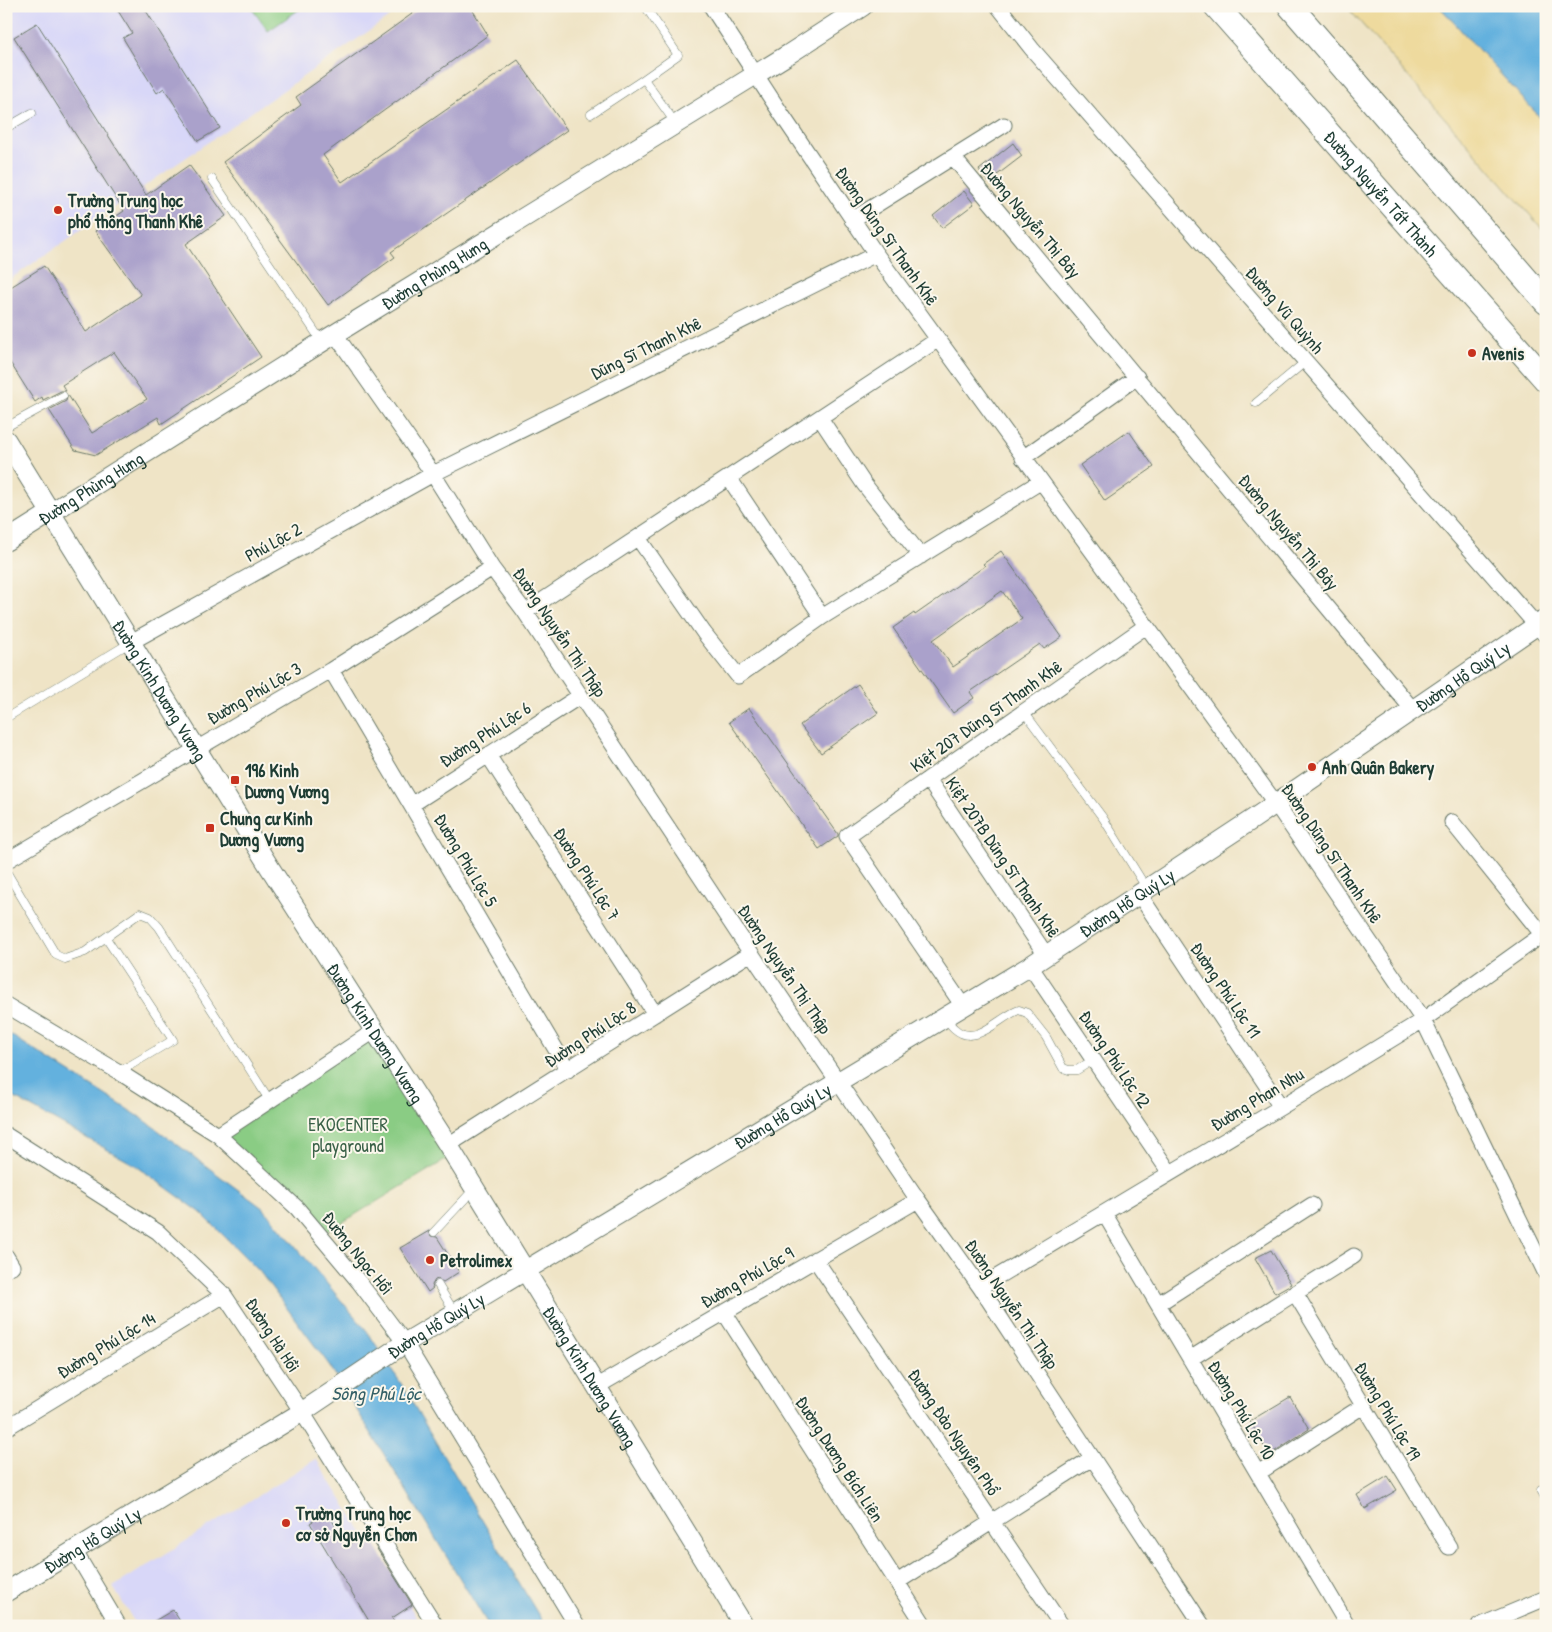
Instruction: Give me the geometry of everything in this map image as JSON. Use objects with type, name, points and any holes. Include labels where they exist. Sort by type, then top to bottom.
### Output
[{"type":"main road","name":"Đường Nguyễn Tất Thành","points":[[1216,6],[1546,380]]},
{"type":"main road","points":[[1290,6],[1546,302]]},
{"type":"street","name":"Đường Dũng Sĩ Thanh Khê","points":[[711,6],[852,220],[1040,482],[1276,804],[1423,1020],[1546,1274]]},
{"type":"street","name":"Đường Phùng Hưng","points":[[6,541],[328,338],[676,124],[863,6]]},
{"type":"street","name":"Đường Vũ Quỳnh","points":[[998,6],[1045,64],[1305,362],[1543,627]]},
{"type":"street","name":"Đường Nguyễn Thị Bảy","points":[[852,220],[1004,125]]},
{"type":"street","name":"Đường Nguyễn Thị Bảy","points":[[953,156],[1413,710]]},
{"type":"street","name":"Dũng Sĩ Thanh Khê","points":[[433,474],[876,254]]},
{"type":"street","name":"Đường Nguyễn Thị Thập","points":[[328,338],[433,474],[492,568],[525,612],[751,953],[918,1200],[980,1287],[1203,1626]]},
{"type":"street","points":[[525,612],[937,340]]},
{"type":"street","points":[[1023,458],[1137,377]]},
{"type":"street","points":[[820,418],[864,484],[921,556]]},
{"type":"street","name":"Đường Kinh Dương Vương","points":[[6,440],[270,868],[475,1188],[744,1626]]},
{"type":"street","name":"Phú Lộc 2","points":[[131,642],[433,474]]},
{"type":"street","points":[[728,478],[822,617]]},
{"type":"street","points":[[638,538],[704,633],[738,676],[822,617],[1040,482]]},
{"type":"street","name":"Đường Phú Lộc 3","points":[[6,861],[331,670],[492,568]]},
{"type":"street","name":"Kiệt 207 Dũng Sĩ Thanh Khê","points":[[963,1006],[847,836],[1146,626]]},
{"type":"street","name":"Đường Hồ Quý Ly","points":[[6,1592],[302,1412],[398,1348],[525,1270],[1030,966],[1276,804],[1413,710],[1543,627]]},
{"type":"street","name":"Đường Phú Lộc 5","points":[[331,670],[568,1070]]},
{"type":"street","name":"Đường Phú Lộc 6","points":[[411,805],[580,696]]},
{"type":"street","name":"Đường Phú Lộc 7","points":[[488,755],[654,1014]]},
{"type":"street","name":"Kiệt 207B Dũng Sĩ Thanh Khê","points":[[928,779],[1046,955]]},
{"type":"street","points":[[1452,822],[1545,936]]},
{"type":"street","name":"Đường Phú Lộc 11","points":[[1143,892],[1281,1107]]},
{"type":"street","name":"Đường Phan Nhu","points":[[980,1287],[1423,1020],[1545,936]]},
{"type":"street","name":"Đường Phú Lộc 8","points":[[448,1145],[751,953]]},
{"type":"street","name":"Đường Phú Lộc 12","points":[[1030,966],[1170,1173]]},
{"type":"street","name":"Đường Ngọc Hồi","points":[[6,1004],[119,1072],[218,1135],[303,1216],[359,1282],[398,1348],[577,1626]]},
{"type":"street","points":[[218,1135],[374,1030]]},
{"type":"street","name":"Đường Hà Hồi","points":[[6,1135],[158,1232],[224,1295],[302,1412],[436,1626]]},
{"type":"street","name":"Đường Phú Lộc 9","points":[[596,1386],[918,1200]]},
{"type":"street","points":[[1158,1304],[1312,1205]]},
{"type":"street","name":"Đường Phú Lộc 10","points":[[1104,1213],[1348,1626]]},
{"type":"street","points":[[6,1256],[12,1266],[6,1270]]},
{"type":"street","points":[[1190,1359],[1354,1256]]},
{"type":"street","name":"Đường Đào Nguyên Phổ","points":[[815,1259],[1062,1626]]},
{"type":"street","name":"Đường Phú Lộc 19","points":[[1295,1293],[1449,1547]]},
{"type":"street","name":"Đường Phú Lộc 14","points":[[6,1428],[224,1295]]},
{"type":"street","name":"Đường Dương Bích Liên","points":[[724,1312],[925,1626]]},
{"type":"street","points":[[1258,1472],[1363,1406]]},
{"type":"street","points":[[897,1582],[1092,1458]]},
{"type":"street","points":[[74,1550],[119,1626]]},
{"type":"street","points":[[1479,1626],[1546,1598]]},
{"type":"lane","points":[[591,114],[678,55],[645,6]]},
{"type":"lane","points":[[644,79],[676,124]]},
{"type":"lane","points":[[6,128],[32,113]]},
{"type":"lane","points":[[212,179],[328,338]]},
{"type":"lane","points":[[1256,403],[1305,362]]},
{"type":"lane","points":[[6,427],[63,396]]},
{"type":"lane","points":[[6,718],[131,642]]},
{"type":"lane","points":[[1024,712],[1103,818],[1143,892]]},
{"type":"lane","points":[[6,871],[56,955],[65,959],[84,952],[140,913],[150,917],[159,926],[270,1101]]},
{"type":"lane","points":[[106,938],[173,1040],[119,1072]]},
{"type":"lane","points":[[944,1017],[956,1031],[963,1034],[977,1035],[1012,1012],[1019,1010],[1027,1013],[1046,1037],[1063,1068],[1077,1070],[1094,1060]]},
{"type":"lane","points":[[434,1232],[475,1188]]},
{"type":"lane","points":[[438,1285],[455,1313]]},
{"type":"lane","points":[[1541,1490],[1546,1499]]},
{"type":"shaded area","name":"Trường Trung học phổ thông Thanh Khê","points":[[6,6],[405,6],[6,282]]},
{"type":"shaded area","name":"Trường Trung học cơ sở Nguyễn Chơn","points":[[316,1459],[422,1626],[137,1626],[113,1587]]},
{"type":"green space","points":[[250,6],[304,6],[268,31]]},
{"type":"green space","name":"EKOCENTER playground","points":[[374,1031],[447,1159],[328,1231],[218,1135]]},
{"type":"sand","points":[[1346,6],[1439,6],[1546,124],[1546,233]]},
{"type":"water","points":[[1439,6],[1546,6],[1546,124]]},
{"type":"water","name":"Sông Phú Lộc","points":[[6,1032],[143,1119],[264,1209],[367,1331],[400,1382],[545,1626],[489,1626],[330,1366],[260,1272],[200,1212],[135,1165],[6,1093]]},
{"type":"building","points":[[115,6],[143,6],[220,128],[198,141],[164,88],[157,93],[137,61],[123,38],[132,33]]},
{"type":"building","points":[[423,6],[470,6],[488,35],[323,155],[342,182],[518,60],[567,130],[391,252],[395,257],[328,305],[223,162],[301,105],[296,97]]},
{"type":"building","points":[[37,23],[146,195],[189,165],[226,216],[186,244],[261,357],[161,424],[158,417],[96,455],[75,450],[49,410],[66,401],[68,395],[92,433],[147,399],[114,352],[62,385],[66,391],[61,391],[43,400],[42,397],[35,402],[6,356],[6,290],[44,266],[86,332],[141,295],[95,231],[124,211],[14,37]]},
{"type":"building","points":[[1013,143],[1022,156],[988,182],[979,170]]},
{"type":"building","points":[[964,191],[974,204],[942,228],[933,216]]},
{"type":"building","points":[[1129,431],[1154,467],[1105,501],[1080,465]]},
{"type":"building","points":[[1001,551],[1062,637],[1044,649],[1040,644],[970,692],[974,698],[953,713],[893,628],[914,613],[915,615],[985,566],[983,564]],"holes":[[[1002,591],[1022,619],[953,667],[933,640]]]},
{"type":"building","points":[[858,684],[878,713],[821,753],[800,725]]},
{"type":"building","points":[[749,708],[838,834],[838,836],[819,849],[729,722]]},
{"type":"building","name":"Petrolimex","points":[[429,1231],[431,1236],[437,1237],[459,1272],[443,1282],[438,1279],[435,1280],[432,1285],[433,1288],[428,1292],[400,1248]]},
{"type":"building","points":[[1271,1250],[1291,1284],[1275,1293],[1255,1258]]},
{"type":"building","points":[[1290,1397],[1309,1429],[1269,1455],[1250,1421]]},
{"type":"building","points":[[1388,1476],[1397,1490],[1365,1509],[1357,1495]]},
{"type":"building","points":[[327,1512],[347,1545],[367,1533],[408,1598],[412,1605],[392,1618],[396,1626],[372,1626],[310,1523]]},
{"type":"building","points":[[173,1610],[183,1626],[146,1626]]},
{"type":"place","name":"Trường Trung học phổ thông Thanh Khê","points":[[58,210]]},
{"type":"place","name":"Avenis","points":[[1472,353]]},
{"type":"place","name":"Anh Quân Bakery","points":[[1312,767]]},
{"type":"place","name":"196 Kinh Dương Vương","points":[[235,780]]},
{"type":"place","name":"Chung cư Kinh Dương Vương","points":[[210,828]]},
{"type":"place","name":"Petrolimex","points":[[430,1260]]},
{"type":"place","name":"Trường Trung học cơ sở Nguyễn Chơn","points":[[286,1523]]}]
